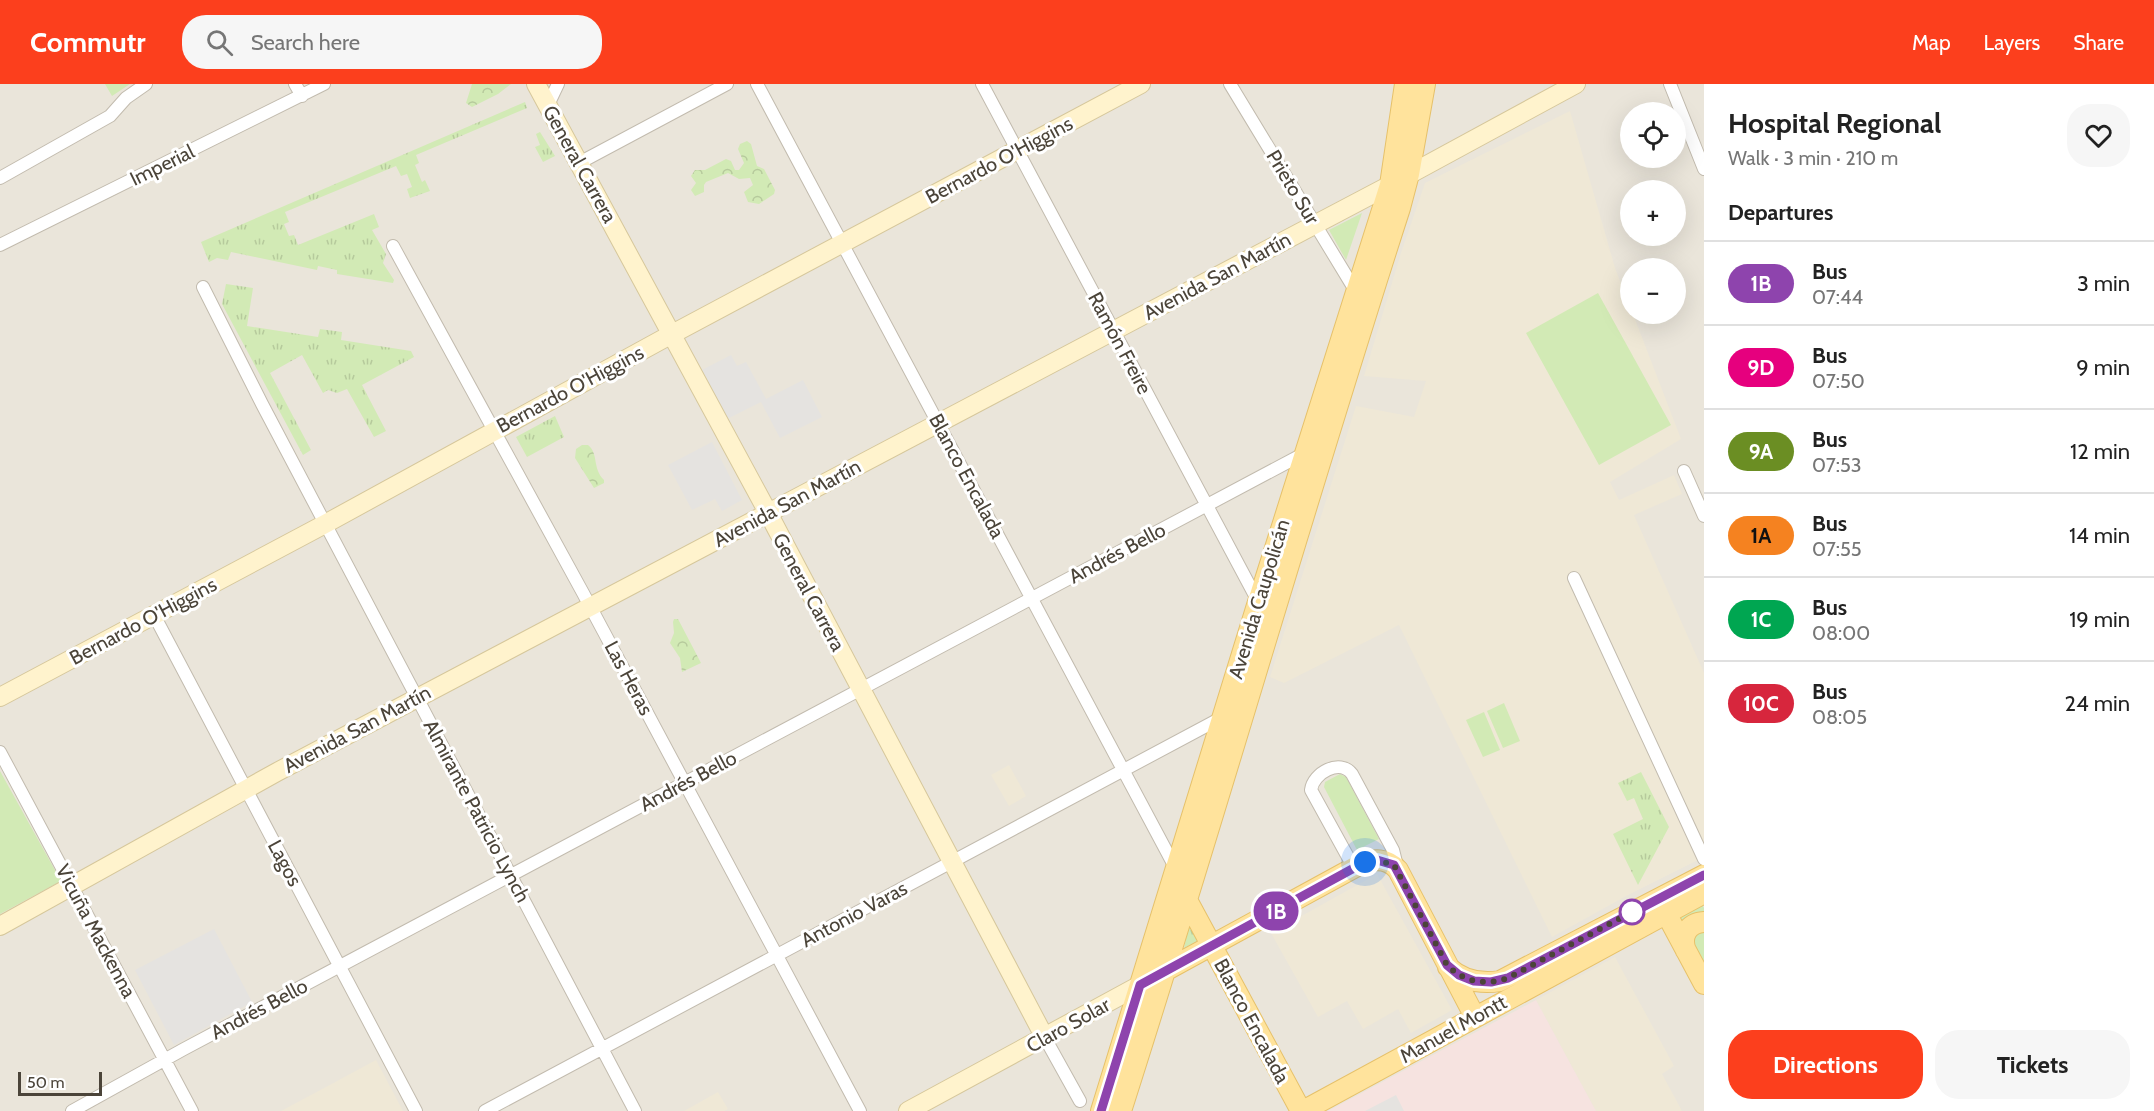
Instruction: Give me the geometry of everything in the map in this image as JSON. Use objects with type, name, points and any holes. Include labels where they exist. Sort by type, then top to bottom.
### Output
[{"type":"main road","name":"General Carrera","points":[[536,84],[768,513],[1045,1038]]},
{"type":"main road","name":"Bernardo O'Higgins","points":[[0,697],[325,524],[495,429],[1141,84]]},
{"type":"main road","name":"Avenida Caupolicán","points":[[1101,1111],[1355,290],[1390,185],[1405,84]]},
{"type":"main road","name":"Avenida Caupolicán","points":[[1120,1111],[1166,970],[1409,174],[1425,84]]},
{"type":"main road","name":"Avenida San Martín","points":[[0,926],[246,789],[1390,185],[1576,84]]},
{"type":"main road","points":[[1183,846],[1183,873],[1187,900]]},
{"type":"main road","points":[[1354,868],[1365,862],[1377,860],[1394,865],[1475,1017]]},
{"type":"main road","name":"Claro Solar","points":[[908,1111],[1354,868]]},
{"type":"main road","name":"Manuel Montt","points":[[1447,965],[1467,979],[1483,983],[1500,981],[1704,874]]},
{"type":"main road","points":[[1678,888],[1668,900],[1666,913],[1704,984]]},
{"type":"main road","name":"Manuel Montt","points":[[1302,1111],[1666,913],[1703,896]]},
{"type":"main road","name":"Blanco Encalada","points":[[1187,900],[1302,1111]]},
{"type":"main road","points":[[1686,951],[1684,942],[1686,932],[1692,925],[1704,922]]},
{"type":"street","points":[[0,178],[110,116],[126,98],[146,84]]},
{"type":"street","points":[[295,84],[302,96]]},
{"type":"street","name":"Imperial","points":[[0,245],[324,84]]},
{"type":"street","points":[[548,105],[558,84]]},
{"type":"street","points":[[579,163],[727,84]]},
{"type":"street","name":"Blanco Encalada","points":[[757,84],[1176,869]]},
{"type":"street","name":"Ramón Freire","points":[[982,84],[1258,602],[1266,619],[1268,632]]},
{"type":"street","name":"Prieto Sur","points":[[1230,84],[1355,290]]},
{"type":"street","points":[[1670,84],[1704,169]]},
{"type":"street","name":"Las Heras","points":[[393,246],[495,429],[860,1111]]},
{"type":"street","name":"Almirante Patricio Lynch","points":[[203,287],[262,404],[635,1111]]},
{"type":"street","name":"Andrés Bello","points":[[72,1111],[1305,453]]},
{"type":"street","points":[[1684,471],[1704,516]]},
{"type":"street","points":[[1574,578],[1704,859]]},
{"type":"street","name":"Lagos","points":[[154,615],[416,1111]]},
{"type":"street","name":"Antonio Varas","points":[[485,1111],[1223,717]]},
{"type":"street","name":"Vicuña Mackenna","points":[[0,752],[192,1111]]},
{"type":"street","points":[[1354,868],[1311,790],[1317,777],[1338,766],[1347,768],[1352,774],[1393,850],[1398,870]]},
{"type":"street","name":"General Carrera","points":[[1045,1038],[1080,1101]]},
{"type":"shaded area","points":[[0,84],[1704,84],[1704,1111],[0,1111]]},
{"type":"shaded area","points":[[1570,111],[1620,281],[1620,324],[1637,324],[1681,439],[1610,482],[1619,500],[1674,475],[1682,494],[1634,515],[1704,673],[1704,857],[1552,937],[1399,625],[1284,683],[1270,677],[1356,406],[1414,417],[1426,381],[1364,376],[1425,183]]},
{"type":"shaded area","points":[[731,355],[737,366],[746,362],[766,399],[803,380],[822,417],[780,438],[761,402],[727,419],[702,370]]},
{"type":"shaded area","points":[[712,442],[742,500],[722,511],[715,499],[692,510],[668,465]]},
{"type":"shaded area","points":[[1009,765],[1026,796],[1009,806],[991,775]]},
{"type":"shaded area","points":[[1377,874],[1452,1010],[1411,1033],[1398,1009],[1363,1029],[1347,1001],[1318,1017],[1271,933]]},
{"type":"shaded area","points":[[214,929],[252,1002],[174,1045],[135,970]]},
{"type":"shaded area","points":[[1615,957],[1674,1066],[1662,1074],[1682,1111],[1596,1111],[1536,1000]]},
{"type":"shaded area","points":[[1536,1000],[1596,1111],[1328,1111]]},
{"type":"shaded area","points":[[376,1060],[403,1111],[281,1111],[326,1087]]},
{"type":"shaded area","points":[[718,1092],[728,1109],[724,1111],[684,1111]]},
{"type":"shaded area","points":[[1396,1095],[1404,1111],[1365,1111]]},
{"type":"green space","points":[[105,84],[130,84],[112,96]]},
{"type":"green space","points":[[472,84],[511,84],[498,94],[472,107],[466,103]]},
{"type":"green space","points":[[525,102],[527,108],[416,155],[419,163],[415,165],[422,182],[425,180],[430,191],[410,198],[407,189],[412,187],[407,174],[401,176],[396,166],[285,212],[289,222],[284,224],[289,236],[294,235],[298,245],[374,214],[379,227],[372,230],[386,254],[383,263],[394,280],[393,283],[337,274],[337,270],[318,266],[317,270],[231,252],[228,260],[217,258],[209,262],[201,242]]},
{"type":"green space","points":[[540,132],[555,156],[543,162],[535,147],[540,145],[536,134]]},
{"type":"green space","points":[[747,141],[751,144],[757,166],[764,169],[775,190],[774,194],[759,204],[748,202],[744,192],[753,185],[750,178],[739,179],[728,173],[706,182],[704,192],[695,196],[691,190],[696,183],[691,176],[695,170],[705,170],[726,159],[731,161],[735,170],[739,170],[744,163],[738,149],[740,144]]},
{"type":"green space","points":[[1362,213],[1346,260],[1329,230]]},
{"type":"green space","points":[[226,284],[253,288],[247,326],[318,337],[320,329],[342,332],[341,340],[411,351],[414,357],[362,385],[386,431],[374,437],[347,389],[337,393],[328,390],[323,393],[302,355],[270,373],[311,450],[303,455],[222,304]]},
{"type":"green space","points":[[1598,293],[1671,425],[1599,465],[1526,333]]},
{"type":"green space","points":[[555,416],[564,437],[527,457],[516,437]]},
{"type":"green space","points":[[582,445],[588,445],[591,449],[598,471],[604,480],[604,483],[594,488],[575,458],[576,449]]},
{"type":"green space","points":[[674,619],[678,619],[701,663],[682,672],[680,658],[670,643],[674,633]]},
{"type":"green space","points":[[1504,703],[1520,741],[1503,748],[1487,711]]},
{"type":"green space","points":[[1484,712],[1500,750],[1483,757],[1466,720]]},
{"type":"green space","points":[[0,771],[61,881],[0,914]]},
{"type":"green space","points":[[1641,772],[1669,827],[1638,885],[1613,834],[1643,819],[1634,798],[1627,801],[1618,783]]},
{"type":"green space","points":[[1340,774],[1346,777],[1379,839],[1357,850],[1324,787],[1325,782]]},
{"type":"green space","points":[[1702,904],[1704,908],[1704,976],[1673,919]]},
{"type":"green space","points":[[1190,920],[1201,939],[1184,948]]},
{"type":"bus line","name":"1B","points":[[1101,1111],[1140,985],[1365,862],[1377,860],[1394,865],[1447,965],[1459,975],[1483,983],[1508,978],[1704,875]]},
{"type":"route","points":[[1365,862],[1377,860],[1394,865],[1447,965],[1459,975],[1483,983],[1508,978],[1632,912]]}]
